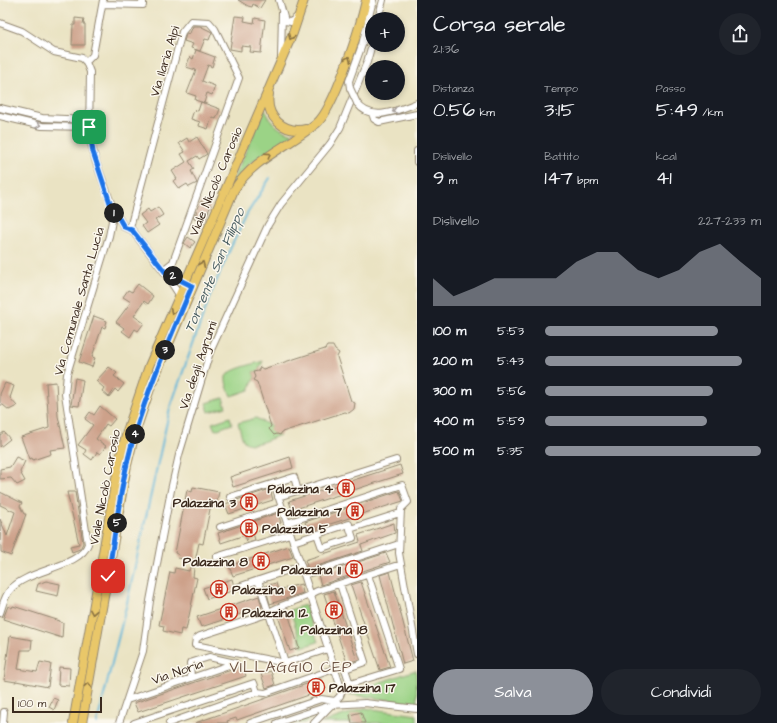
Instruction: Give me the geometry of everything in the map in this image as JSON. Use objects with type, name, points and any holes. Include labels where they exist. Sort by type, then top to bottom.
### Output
[{"type":"main road","name":"Viale Nicolò Carosio","points":[[82,723],[133,439],[189,284],[300,15],[304,0]]},
{"type":"main road","name":"Viale Nicolò Carosio","points":[[73,723],[123,447],[143,383],[180,296],[189,284],[230,197],[239,182],[261,160],[322,119],[356,40],[366,0]]},
{"type":"main road","points":[[271,83],[268,103],[269,109],[279,124],[295,130],[312,127]]},
{"type":"street","points":[[0,22],[22,32],[54,52],[82,58],[86,62],[93,55],[103,2],[143,5],[143,0]]},
{"type":"street","points":[[279,0],[284,19],[288,22],[291,22],[300,15]]},
{"type":"street","points":[[373,0],[362,45],[350,77],[350,88],[357,103],[362,109],[372,113],[390,112],[417,103]]},
{"type":"street","points":[[380,12],[383,0]]},
{"type":"street","points":[[281,60],[282,12]]},
{"type":"street","name":"Via Ilaria Alpi","points":[[130,228],[182,32],[191,21],[209,22],[215,29],[239,78],[172,262],[164,271]]},
{"type":"street","name":"Via degli Agrumi","points":[[119,723],[143,651],[155,568],[179,456],[210,352],[268,225],[282,204],[330,144],[340,128],[369,52]]},
{"type":"street","name":"Via Comunale Santa Lucia","points":[[0,613],[8,593],[18,583],[79,556],[87,548],[88,544],[64,394],[69,368],[109,236],[113,212],[93,152],[89,127],[90,72],[86,62]]},
{"type":"street","points":[[0,108],[42,118],[89,120]]},
{"type":"street","points":[[372,113],[374,119],[379,122],[417,114]]},
{"type":"street","points":[[0,116],[42,126],[89,127]]},
{"type":"street","points":[[417,151],[417,162]]},
{"type":"street","points":[[113,212],[117,215],[124,227],[130,228],[164,271],[180,296]]},
{"type":"street","points":[[164,271],[189,284]]},
{"type":"street","points":[[278,497],[396,460]]},
{"type":"street","points":[[230,497],[294,477],[298,491]]},
{"type":"street","points":[[274,483],[340,687],[341,693],[314,723]]},
{"type":"street","points":[[287,523],[402,485],[408,502],[400,511],[350,529]]},
{"type":"street","points":[[220,527],[282,507]]},
{"type":"street","points":[[400,511],[399,544],[401,564],[417,654]]},
{"type":"street","points":[[293,542],[317,534],[349,524],[353,538],[322,548],[317,534]]},
{"type":"street","points":[[216,557],[290,534]]},
{"type":"street","points":[[304,575],[399,544]]},
{"type":"street","points":[[328,649],[285,663],[195,645],[196,639],[200,636],[340,584],[401,564]]},
{"type":"street","points":[[238,586],[301,566]]},
{"type":"street","points":[[340,687],[399,669],[368,575]]},
{"type":"street","points":[[258,580],[285,663]]},
{"type":"street","points":[[340,584],[365,662],[345,669],[350,684]]},
{"type":"street","name":"Via Noria","points":[[127,700],[235,663],[209,657],[190,663],[191,678]]},
{"type":"street","points":[[168,723],[258,692],[265,693],[334,669]]},
{"type":"street","points":[[134,723],[254,683],[258,692]]},
{"type":"street","points":[[250,723],[321,699],[333,703],[365,703],[417,709]]},
{"type":"street","points":[[278,723],[333,703]]},
{"type":"street","points":[[3,723],[4,712]]},
{"type":"street","points":[[282,712],[285,720]]},
{"type":"green space","points":[[265,109],[272,122],[283,131],[293,134],[248,165],[230,186]]},
{"type":"green space","points":[[263,361],[258,371],[253,372],[255,377],[249,390],[231,396],[226,382],[226,377],[228,374],[236,369]]},
{"type":"green space","points":[[223,398],[226,407],[209,412],[206,403]]},
{"type":"green space","points":[[230,417],[232,424],[215,430],[212,423]]},
{"type":"green space","points":[[256,418],[271,426],[280,435],[251,444],[244,441],[238,423]]},
{"type":"green space","points":[[305,605],[318,642],[302,647],[290,610]]},
{"type":"green space","points":[[416,670],[417,704],[348,694],[348,693]]},
{"type":"green space","points":[[365,708],[417,715],[417,723],[321,723]]},
{"type":"green space","points":[[309,716],[310,719],[306,723],[289,723]]},
{"type":"building","points":[[238,0],[265,0],[260,8],[253,4],[252,7],[248,6]]},
{"type":"building","points":[[235,16],[245,17],[244,21],[254,23],[255,18],[265,20],[261,53],[250,52],[251,47],[241,46],[241,51],[230,49]]},
{"type":"building","points":[[75,18],[84,19],[85,45],[72,45],[73,25],[75,25]]},
{"type":"building","points":[[193,26],[200,26],[212,32],[209,40],[205,39],[200,51],[191,48],[193,44],[184,41],[186,34],[190,33]]},
{"type":"building","points":[[196,50],[215,57],[212,67],[208,65],[202,81],[215,86],[212,95],[207,93],[204,103],[195,100],[196,96],[187,93],[196,70],[186,67],[190,57],[193,59]]},
{"type":"building","points":[[201,102],[220,109],[216,119],[212,117],[208,129],[199,126],[200,122],[191,119],[194,110],[198,111]]},
{"type":"building","points":[[197,137],[207,154],[199,159],[197,156],[189,161],[194,169],[191,171],[197,183],[189,187],[187,184],[179,189],[173,181],[177,179],[172,171],[186,162],[181,154],[185,152],[179,143],[187,138],[189,142]]},
{"type":"building","points":[[201,201],[211,205],[204,222],[194,218]]},
{"type":"building","points":[[158,207],[163,215],[155,220],[159,225],[147,233],[142,226],[146,223],[140,215],[148,209],[150,212]]},
{"type":"building","points":[[188,237],[195,242],[190,248],[184,243]]},
{"type":"building","points":[[138,284],[153,296],[148,304],[144,301],[134,316],[144,323],[138,331],[135,329],[130,337],[122,331],[124,328],[116,322],[131,302],[123,297],[128,290],[132,292]]},
{"type":"building","points":[[94,316],[107,321],[105,328],[102,327],[92,357],[95,358],[92,367],[79,362]]},
{"type":"building","points":[[327,346],[333,346],[339,353],[337,357],[351,401],[355,403],[354,409],[349,413],[345,412],[282,432],[280,435],[274,435],[269,429],[271,426],[257,382],[253,380],[255,377],[253,372],[258,371],[260,367],[263,369],[325,349]]},
{"type":"building","points":[[109,367],[117,373],[114,376],[124,384],[118,392],[115,389],[109,397],[102,391],[104,388],[96,381]]},
{"type":"building","points":[[75,378],[83,380],[79,406],[71,405]]},
{"type":"building","points":[[56,382],[58,416],[65,448],[50,450],[51,454],[33,460],[32,458],[29,459],[21,437],[49,428],[46,383]]},
{"type":"building","points":[[5,383],[14,386],[10,398],[17,406],[9,410],[3,405],[0,405],[0,394]]},
{"type":"building","points":[[100,406],[115,419],[109,426],[106,424],[96,439],[106,446],[100,454],[97,452],[92,460],[84,454],[86,450],[78,445],[93,425],[85,419],[90,412],[94,415]]},
{"type":"building","points":[[4,432],[10,439],[0,447],[0,435]]},
{"type":"building","points":[[16,457],[25,461],[20,472],[25,481],[17,485],[11,478],[0,479],[0,469],[10,467]]},
{"type":"building","points":[[290,457],[293,468],[233,487],[230,477]]},
{"type":"building","name":"Palazzina 4","points":[[400,465],[403,474],[292,510],[289,501]]},
{"type":"building","points":[[193,487],[219,492],[216,505],[211,504],[203,544],[199,543],[195,561],[178,558],[179,555],[175,553],[187,490],[192,492]]},
{"type":"building","name":"Palazzina 3","points":[[270,489],[273,500],[229,514],[225,504]]},
{"type":"building","name":"Palazzina 7","points":[[399,491],[403,501],[308,531],[305,522]]},
{"type":"building","points":[[0,492],[22,503],[20,506],[24,514],[26,514],[11,556],[1,552],[0,519],[7,536],[15,512],[0,505]]},
{"type":"building","points":[[67,492],[75,492],[83,543],[80,549],[72,552],[70,546],[79,544]]},
{"type":"building","name":"Palazzina 5","points":[[278,513],[281,523],[278,524],[281,532],[271,535],[268,528],[253,533],[255,540],[247,542],[245,535],[221,543],[218,533]]},
{"type":"building","points":[[394,523],[395,533],[361,545],[363,551],[308,569],[305,560],[360,542],[358,535]]},
{"type":"building","name":"Palazzina 8","points":[[289,546],[293,557],[233,576],[229,566]]},
{"type":"building","name":"Palazzina 11","points":[[386,553],[390,562],[321,585],[318,575]]},
{"type":"building","points":[[190,567],[194,568],[193,577],[197,578],[186,630],[181,629],[180,635],[163,631],[164,626],[159,625],[170,572],[174,573],[175,568],[189,571]]},
{"type":"building","points":[[390,572],[413,661],[403,664],[380,575]]},
{"type":"building","name":"Palazzina 9","points":[[232,579],[235,590],[207,599],[203,588]]},
{"type":"building","points":[[46,581],[60,584],[58,596],[36,591],[38,584]]},
{"type":"building","points":[[361,582],[390,667],[380,670],[351,585]]},
{"type":"building","points":[[276,583],[278,590],[301,584],[303,593],[270,604],[265,586]]},
{"type":"building","points":[[334,591],[357,660],[347,663],[324,594]]},
{"type":"building","name":"Palazzina 12","points":[[259,596],[262,607],[201,627],[197,617]]},
{"type":"building","points":[[8,606],[12,608],[13,606],[60,621],[63,623],[62,638],[3,619]]},
{"type":"building","points":[[288,613],[299,648],[290,651],[278,616]]},
{"type":"building","points":[[10,636],[32,640],[31,650],[21,650],[18,669],[37,672],[40,662],[51,664],[48,687],[4,680]]},
{"type":"building","points":[[243,666],[246,676],[138,712],[134,703]]},
{"type":"building","points":[[59,667],[70,668],[69,686],[58,685]]},
{"type":"building","points":[[271,671],[275,685],[266,688],[261,674]]},
{"type":"building","points":[[321,679],[326,689],[237,720],[236,718],[227,721],[228,723],[195,723]]},
{"type":"building","points":[[53,698],[58,700],[54,710],[49,707]]},
{"type":"building","points":[[361,712],[365,723],[352,723],[350,715]]},
{"type":"waterway","name":"Torrente San Filippo","points":[[97,723],[126,607],[170,408],[210,296],[231,247],[247,214],[270,178]]},
{"type":"place","name":"Palazzina 4","points":[[346,488]]},
{"type":"place","name":"Palazzina 3","points":[[249,502]]},
{"type":"place","name":"Palazzina 7","points":[[355,511]]},
{"type":"place","name":"Palazzina 5","points":[[249,528]]},
{"type":"place","name":"Palazzina 8","points":[[261,561]]},
{"type":"place","name":"Palazzina 11","points":[[354,569]]},
{"type":"place","name":"Palazzina 9","points":[[219,589]]},
{"type":"place","name":"Palazzina 18","points":[[334,610]]},
{"type":"place","name":"Palazzina 12","points":[[229,612]]},
{"type":"place","name":"Palazzina 17","points":[[316,687]]},
{"type":"district","name":"VILLAGGIO CEP","points":[[291,667]]},
{"type":"route","points":[[89,127],[89,135],[93,152],[106,187],[113,212],[117,215],[124,227],[132,230],[166,273],[192,286],[157,369],[135,434],[127,465],[108,576]]}]
